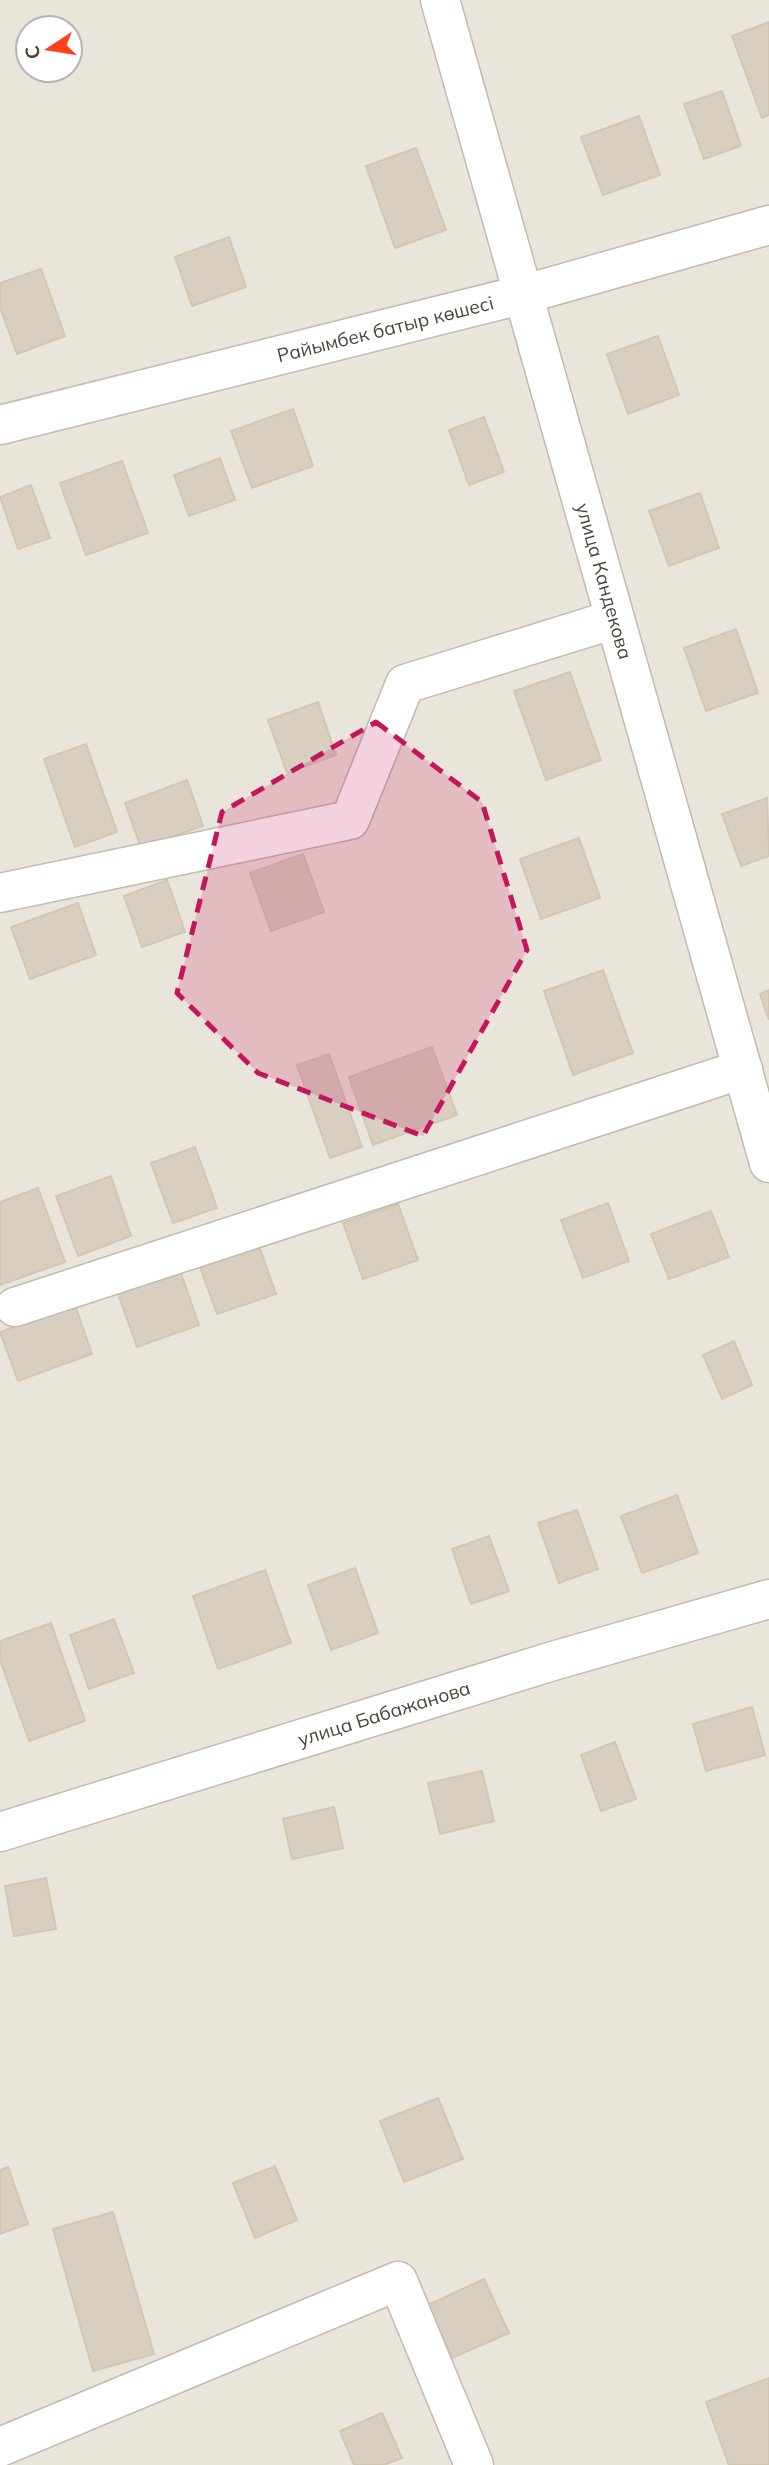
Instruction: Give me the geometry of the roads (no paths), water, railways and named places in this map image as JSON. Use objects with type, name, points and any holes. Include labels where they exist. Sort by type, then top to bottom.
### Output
[{"type":"street","name":"улица Кандекова","points":[[440,0],[769,1163]]},
{"type":"street","name":"Райымбек батыр көшесі","points":[[0,425],[525,294],[769,225]]},
{"type":"street","points":[[0,892],[350,820],[405,684],[615,619]]},
{"type":"street","points":[[15,1307],[743,1069]]},
{"type":"street","name":"улица Бабажанова","points":[[0,1832],[540,1665],[769,1599]]},
{"type":"street","points":[[0,2447],[398,2281],[474,2465]]}]
